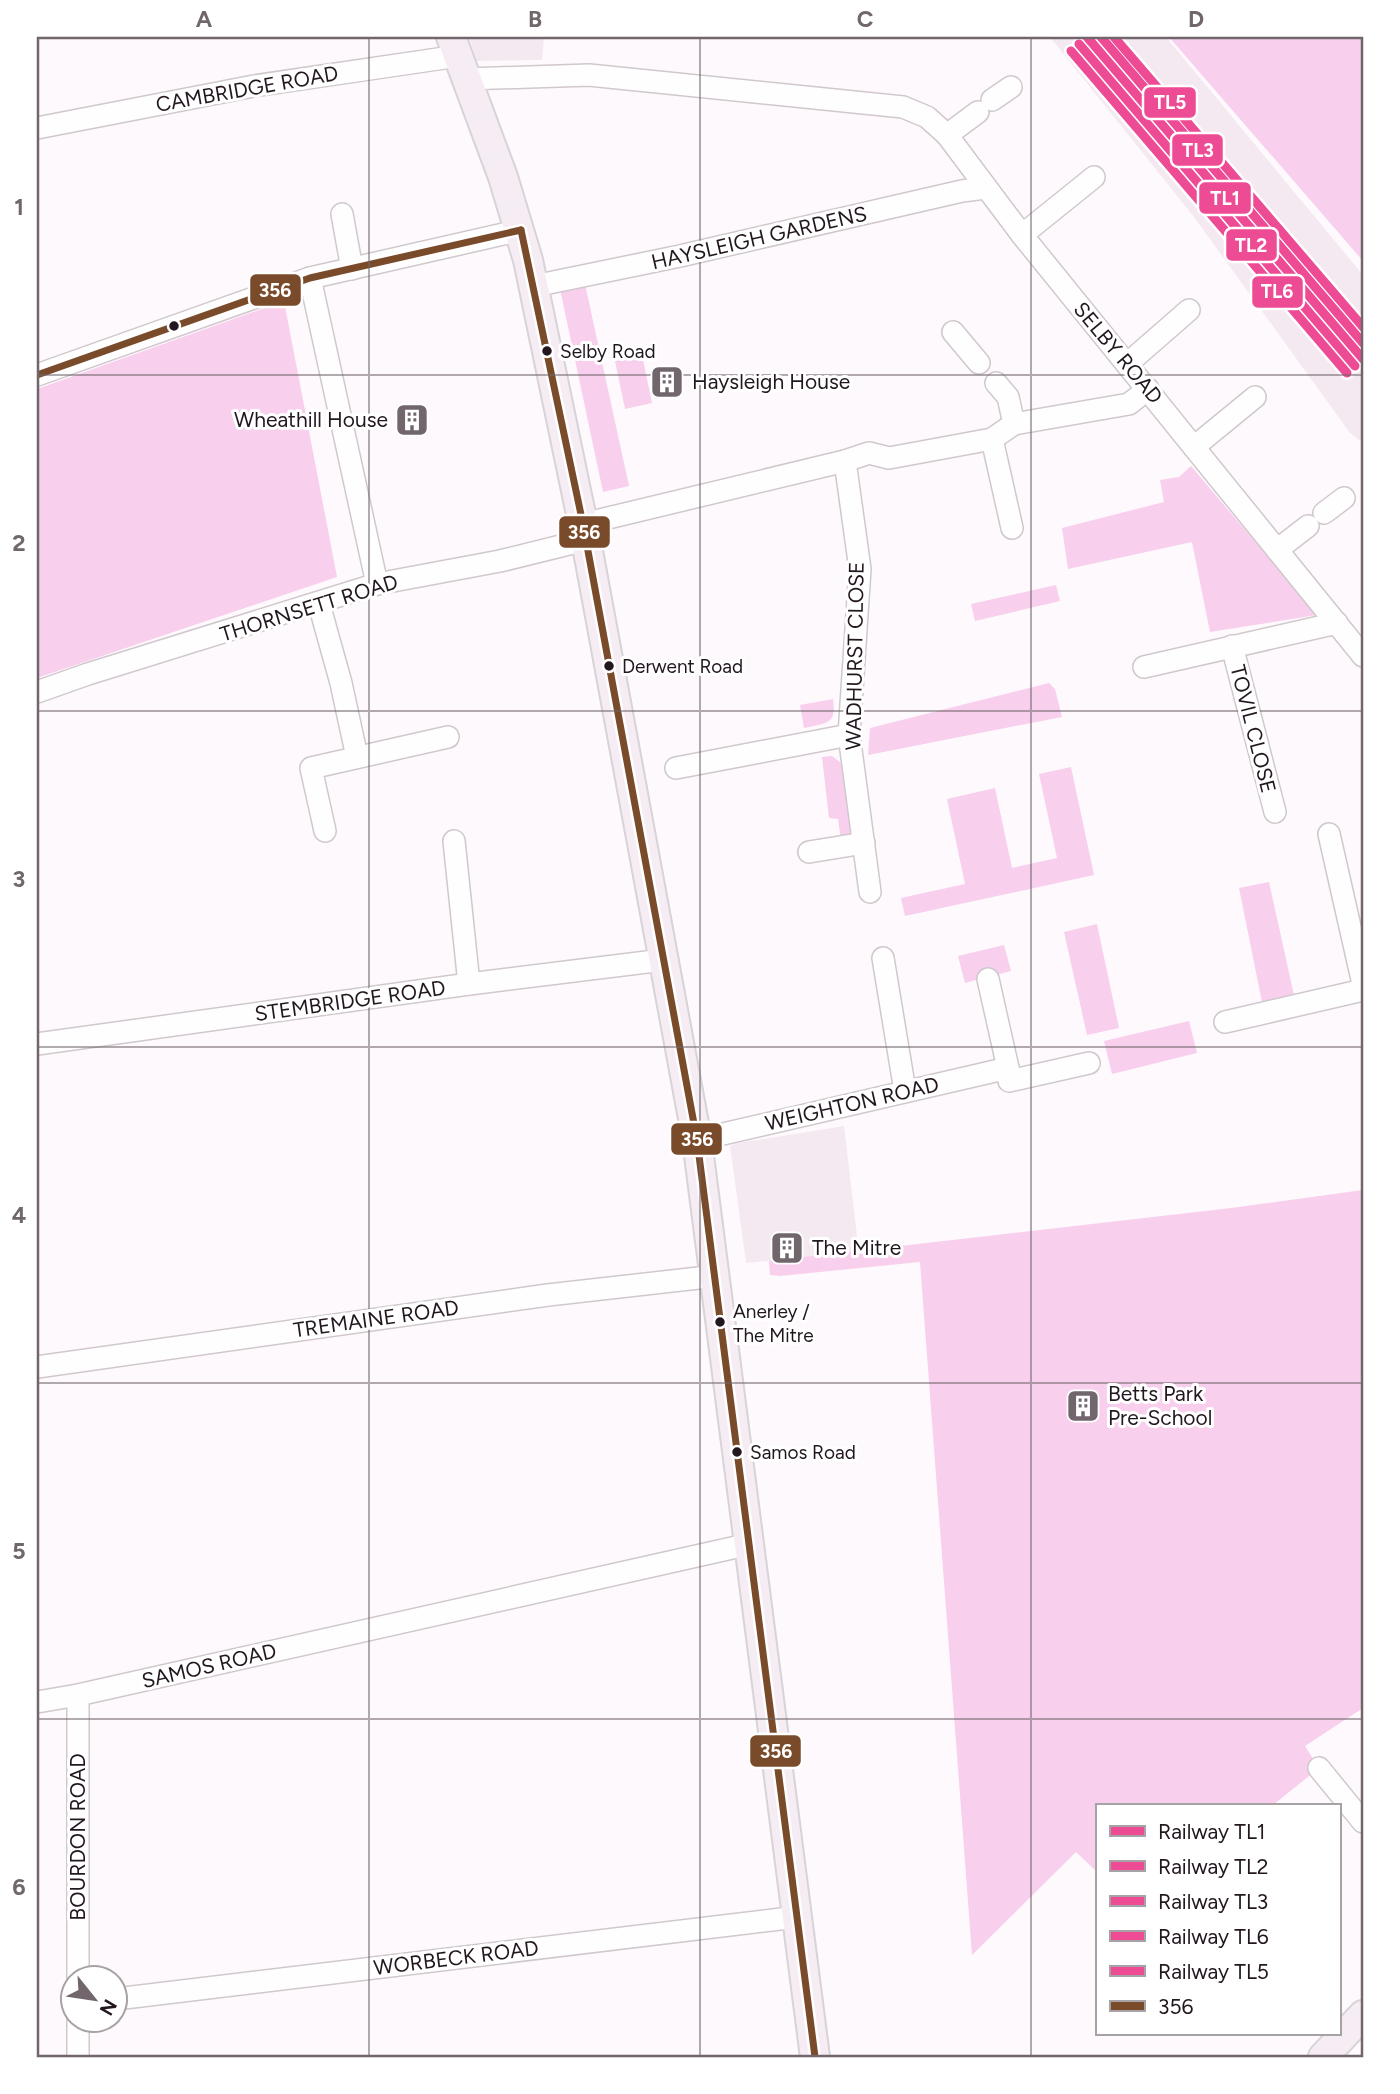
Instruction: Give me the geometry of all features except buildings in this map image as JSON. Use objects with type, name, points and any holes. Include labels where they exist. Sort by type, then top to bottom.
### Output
[{"type":"main road","points":[[458,57],[521,230],[534,286],[584,532],[697,1140],[815,2057]]},
{"type":"main road","points":[[1337,2052],[1363,2015]]},
{"type":"street","name":"CAMBRIDGE ROAD","points":[[37,128],[254,86],[458,57]]},
{"type":"street","name":"SELBY ROAD","points":[[458,57],[589,75],[903,107],[928,117],[947,135],[1022,235],[1363,656]]},
{"type":"street","points":[[947,135],[1011,87]]},
{"type":"street","points":[[1022,235],[1094,177]]},
{"type":"street","name":"HAYSLEIGH GARDENS","points":[[534,286],[985,188]]},
{"type":"street","points":[[342,215],[352,269]]},
{"type":"street","points":[[37,375],[310,278],[521,230]]},
{"type":"street","points":[[310,278],[377,584]]},
{"type":"street","points":[[1127,364],[1189,310]]},
{"type":"street","points":[[953,332],[979,363]]},
{"type":"street","points":[[996,383],[1009,397],[1014,424]]},
{"type":"street","points":[[584,532],[869,453],[889,458],[992,439],[1014,424],[1129,404],[1149,389]]},
{"type":"street","points":[[1194,447],[1255,397]]},
{"type":"street","points":[[992,439],[1013,528]]},
{"type":"street","name":"WADHURST CLOSE","points":[[845,461],[860,569],[849,735],[870,892]]},
{"type":"street","points":[[1278,550],[1344,498]]},
{"type":"street","name":"THORNSETT ROAD","points":[[37,692],[377,584],[500,561],[584,532]]},
{"type":"street","points":[[319,604],[341,683],[357,757]]},
{"type":"street","name":"TOVIL CLOSE","points":[[1144,667],[1337,623]]},
{"type":"street","name":"TOVIL CLOSE","points":[[1232,646],[1275,812]]},
{"type":"street","points":[[676,768],[849,735]]},
{"type":"street","points":[[325,831],[311,768],[448,737]]},
{"type":"street","points":[[1329,834],[1363,984]]},
{"type":"street","points":[[454,841],[469,984]]},
{"type":"street","points":[[809,852],[864,843]]},
{"type":"street","points":[[883,958],[905,1091]]},
{"type":"street","name":"STEMBRIDGE ROAD","points":[[37,1044],[663,960]]},
{"type":"street","points":[[988,979],[1009,1081],[1089,1063]]},
{"type":"street","points":[[1225,1021],[1363,990]]},
{"type":"street","name":"WEIGHTON ROAD","points":[[697,1140],[1008,1068]]},
{"type":"street","name":"TREMAINE ROAD","points":[[37,1367],[548,1294],[716,1276]]},
{"type":"street","name":"SAMOS ROAD","points":[[37,1702],[750,1544]]},
{"type":"street","name":"BOURDON ROAD","points":[[78,1695],[78,1965]]},
{"type":"street","points":[[1320,1768],[1363,1822]]},
{"type":"street","name":"WORBECK ROAD","points":[[130,1997],[797,1917]]},
{"type":"street","points":[[78,2035],[78,2057]]},
{"type":"shaded area","points":[[469,37],[544,37],[542,60],[477,61]]},
{"type":"shaded area","points":[[1050,37],[1166,37],[1363,275],[1363,443],[1350,433],[1194,217]]},
{"type":"shaded area","points":[[1169,37],[1363,37],[1363,261]]},
{"type":"shaded area","points":[[585,284],[629,486],[603,492],[560,289]]},
{"type":"shaded area","points":[[284,301],[337,577],[37,678],[37,389]]},
{"type":"shaded area","points":[[642,355],[652,403],[625,409],[615,361]]},
{"type":"shaded area","points":[[1191,466],[1317,615],[1210,632],[1192,542],[1068,569],[1062,528],[1164,502],[1160,480],[1179,477]]},
{"type":"shaded area","points":[[1056,585],[1060,601],[975,621],[971,604]]},
{"type":"shaded area","points":[[1049,683],[1055,689],[1062,717],[868,755],[870,728]]},
{"type":"shaded area","points":[[833,699],[833,714],[828,721],[804,728],[800,705]]},
{"type":"shaded area","points":[[832,756],[845,766],[857,833],[841,840],[838,819],[829,818],[822,757]]},
{"type":"shaded area","points":[[1071,767],[1094,875],[905,916],[901,898],[965,884],[947,799],[995,788],[1012,868],[1057,858],[1039,774]]},
{"type":"shaded area","points":[[1269,882],[1295,1000],[1263,1007],[1239,888]]},
{"type":"shaded area","points":[[1097,924],[1119,1028],[1087,1035],[1064,932]]},
{"type":"shaded area","points":[[1004,945],[1011,971],[965,983],[958,956]]},
{"type":"shaded area","points":[[1189,1021],[1197,1053],[1112,1074],[1104,1041]]},
{"type":"shaded area","points":[[844,1126],[859,1252],[746,1263],[730,1146]]},
{"type":"shaded area","points":[[1363,1190],[1363,1708],[1305,1746],[1319,1768],[1274,1804],[1096,1804],[1096,1871],[1076,1852],[972,1955],[920,1262],[780,1276],[770,1275],[769,1261],[1231,1208]]},
{"type":"rail line","name":"TL1","points":[[1087,37],[1363,359]]},
{"type":"rail line","name":"TL3","points":[[1101,37],[1363,343]]},
{"type":"rail line","name":"TL5","points":[[1114,37],[1363,327]]},
{"type":"rail line","name":"TL2","points":[[1079,44],[1355,366]]},
{"type":"rail line","name":"TL6","points":[[1071,51],[1347,373]]},
{"type":"transit line","name":"356","points":[[521,230],[583,524],[697,1140],[815,2057]]},
{"type":"transit line","name":"356","points":[[37,375],[310,278],[521,230]]},
{"type":"place","name":"Selby Road","points":[[547,351]]},
{"type":"place","name":"Haysleigh House","points":[[667,382]]},
{"type":"place","name":"Wheathill House","points":[[412,420]]},
{"type":"place","name":"Derwent Road","points":[[609,666]]},
{"type":"place","name":"The Mitre","points":[[787,1248]]},
{"type":"place","name":"Anerley / The Mitre","points":[[720,1322]]},
{"type":"place","name":"Betts Park Pre-School","points":[[1083,1406]]},
{"type":"place","name":"Samos Road","points":[[737,1452]]}]
